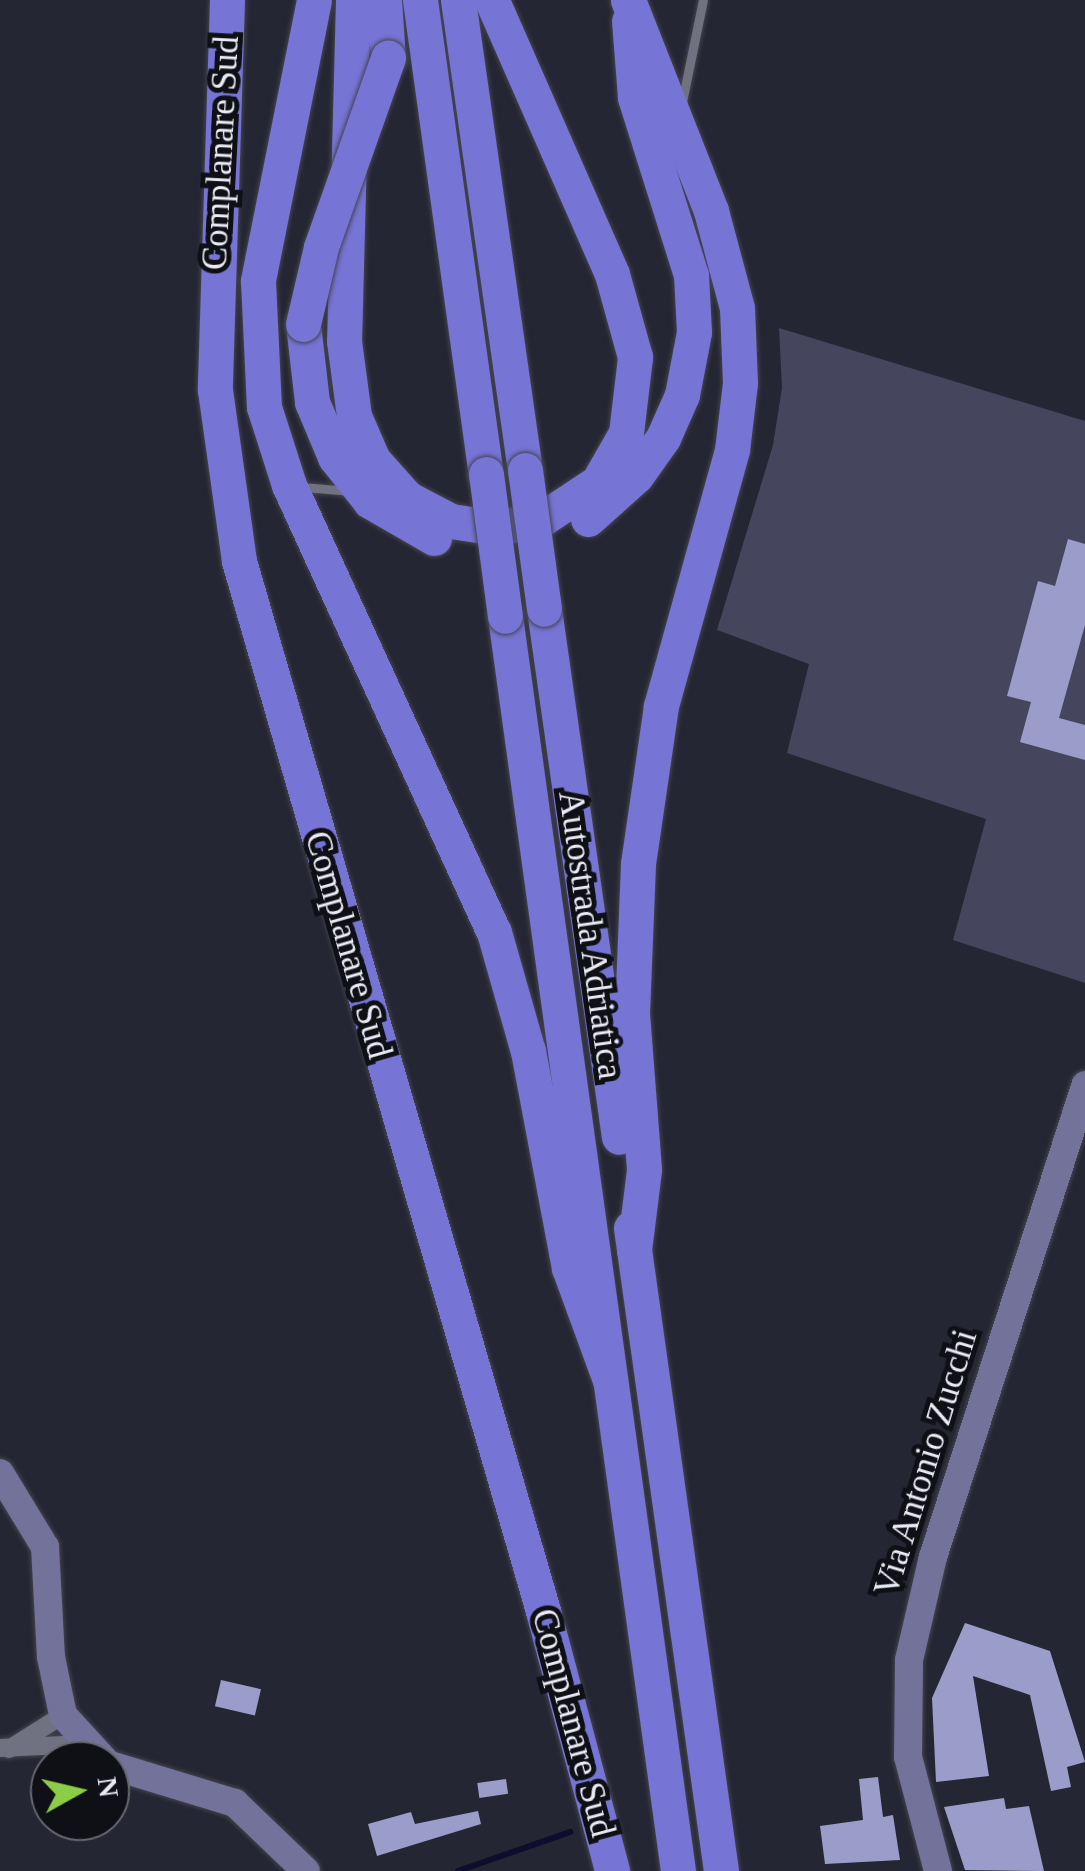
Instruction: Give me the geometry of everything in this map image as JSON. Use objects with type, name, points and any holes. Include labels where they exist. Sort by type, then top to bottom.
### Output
[{"type":"highway","name":"Complanare Sud","points":[[227,0],[214,356],[222,470],[239,561],[544,1610],[612,1871]]},
{"type":"highway","points":[[314,0],[256,312],[264,407],[289,484],[494,932],[528,1050],[569,1268],[610,1380]]},
{"type":"highway","points":[[353,0],[344,341],[354,416],[373,460],[407,498],[451,522],[497,528],[552,514],[598,482],[626,433],[636,370],[632,330],[612,274],[492,0]]},
{"type":"highway","points":[[384,0],[388,58],[317,259],[303,324],[312,402],[335,457],[360,491],[429,536],[471,548],[524,548],[595,514],[636,476],[662,438],[686,380],[694,301],[635,97],[628,0]]},
{"type":"highway","name":"Autostrada Adriatica","points":[[420,0],[678,1871]]},
{"type":"highway","name":"Autostrada Adriatica","points":[[458,0],[721,1871]]},
{"type":"highway","points":[[628,0],[678,125],[737,308],[740,383],[732,450],[660,706],[638,864],[632,1012],[644,1170],[634,1250]]},
{"type":"main road","name":"Via Antonio Zucchi","points":[[938,1871],[908,1758],[912,1643],[932,1557],[1085,1084]]},
{"type":"main road","points":[[0,1473],[44,1547],[63,1715],[86,1741]]},
{"type":"main road","points":[[130,1767],[234,1803],[306,1871]]},
{"type":"street","points":[[4,1749],[63,1715]]},
{"type":"street","points":[[4,1749],[30,1751]]},
{"type":"lane","points":[[678,125],[703,0]]},
{"type":"lane","points":[[289,484],[360,491]]},
{"type":"shaded area","points":[[779,328],[1085,421],[1085,983],[953,940],[986,819],[787,753],[809,664],[717,630],[773,445],[782,388]]},
{"type":"building","points":[[1068,539],[1085,544],[1085,625],[1059,718],[1085,725],[1085,760],[1020,742],[1031,702],[1007,696],[1038,581],[1055,586]]},
{"type":"building","points":[[965,1623],[1050,1651],[1085,1762],[1067,1767],[1071,1787],[1051,1791],[1030,1695],[973,1676],[989,1776],[936,1782],[932,1698]]},
{"type":"building","points":[[221,1680],[261,1689],[255,1716],[215,1706]]},
{"type":"building","points":[[878,1777],[883,1817],[893,1815],[900,1860],[825,1864],[820,1826],[863,1820],[859,1779]]},
{"type":"building","points":[[506,1779],[508,1794],[479,1798],[477,1783]]},
{"type":"building","points":[[1004,1798],[1006,1809],[1029,1806],[1044,1871],[965,1870],[944,1807]]},
{"type":"building","points":[[478,1811],[481,1824],[377,1856],[368,1824],[411,1812],[415,1824]]},
{"type":"waterway","points":[[458,1871],[570,1832]]}]
